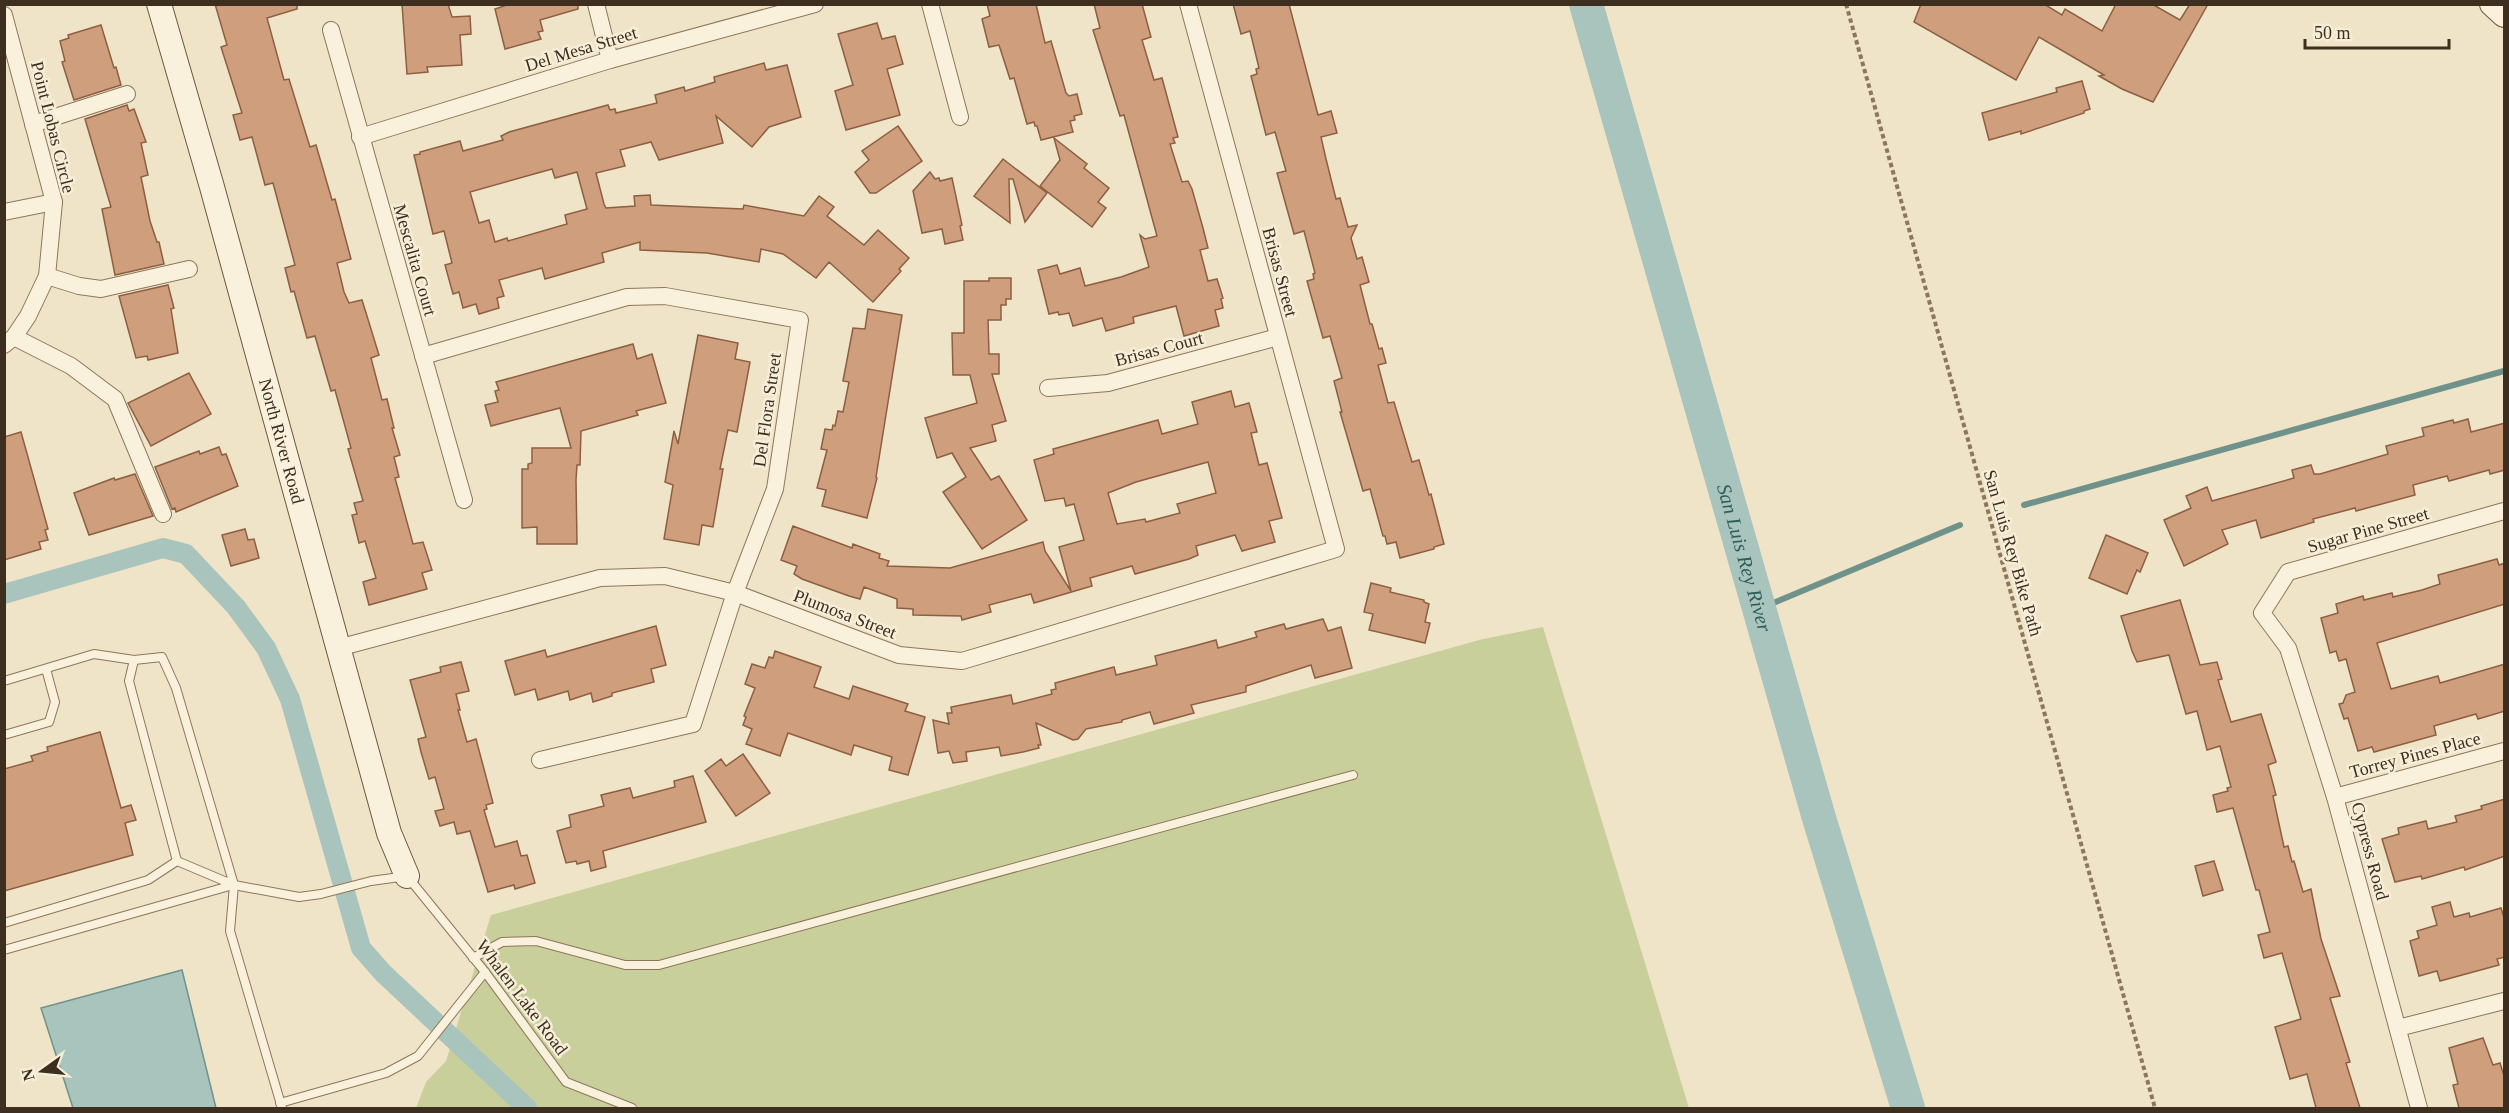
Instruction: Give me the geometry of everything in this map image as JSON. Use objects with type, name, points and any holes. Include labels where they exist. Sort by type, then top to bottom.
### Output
[{"type":"street","name":"North River Road","points":[[159,4],[212,187],[389,833],[407,876]]},
{"type":"street","points":[[596,4],[610,60]]},
{"type":"street","name":"Del Mesa Street","points":[[360,137],[610,60],[815,4]]},
{"type":"street","points":[[930,4],[960,117]]},
{"type":"street","name":"Brisas Street","points":[[1188,4],[1336,549]]},
{"type":"street","points":[[2492,4],[2505,15]]},
{"type":"street","name":"Point Lobas Circle","points":[[4,15],[54,202],[47,276],[28,316],[9,341]]},
{"type":"street","name":"Mescalita Court","points":[[331,30],[464,500]]},
{"type":"street","points":[[33,124],[127,94]]},
{"type":"street","points":[[4,212],[54,202]]},
{"type":"street","points":[[47,276],[79,286],[101,289],[189,269]]},
{"type":"street","name":"Del Flora Street","points":[[423,356],[627,297],[665,296],[800,320],[775,489],[735,593],[693,724],[540,760]]},
{"type":"street","name":"Brisas Court","points":[[1048,388],[1108,383],[1278,337]]},
{"type":"street","points":[[9,341],[71,366],[115,399],[163,514]]},
{"type":"street","name":"Sugar Pine Street","points":[[2262,613],[2288,572],[2505,511]]},
{"type":"street","name":"Plumosa Street","points":[[338,648],[600,578],[665,576],[735,593],[899,655],[962,661],[1336,549]]},
{"type":"street","name":"Cypress Road","points":[[2262,613],[2288,648],[2335,797],[2419,1108]]},
{"type":"street","name":"Torrey Pines Place","points":[[2335,797],[2505,751]]},
{"type":"street","points":[[2398,1028],[2505,1001]]},
{"type":"lane","points":[[4,681],[94,654],[134,660],[162,657],[176,688],[234,885],[230,931],[281,1106],[386,1073],[418,1056],[485,972]]},
{"type":"lane","points":[[134,660],[129,681],[177,861]]},
{"type":"lane","points":[[4,735],[50,723],[55,702],[46,669]]},
{"type":"lane","points":[[473,958],[502,942],[536,941],[625,965],[659,965],[1353,775]]},
{"type":"lane","points":[[177,861],[234,885],[299,897],[321,894],[371,881],[407,876]]},
{"type":"lane","points":[[4,923],[148,880],[177,861]]},
{"type":"lane","name":"Whalen Lake Road","points":[[407,876],[485,972],[566,1082],[632,1108]]},
{"type":"lane","points":[[4,950],[234,885]]},
{"type":"path","name":"San Luis Rey Bike Path","points":[[1845,4],[2155,1108]]},
{"type":"green space","points":[[1543,627],[1689,1108],[416,1108],[426,1082],[446,1061],[491,915],[1483,639]]},
{"type":"water","points":[[182,970],[216,1108],[73,1108],[41,1008]]},
{"type":"building","points":[[215,4],[297,4],[297,9],[267,18],[284,80],[289,79],[310,147],[316,145],[332,200],[335,199],[351,259],[337,263],[344,292],[349,303],[362,300],[379,355],[371,358],[382,400],[387,399],[400,455],[394,457],[399,477],[395,478],[413,544],[423,542],[432,570],[422,573],[427,589],[369,605],[363,582],[376,578],[365,541],[359,543],[352,515],[357,514],[354,503],[363,501],[348,449],[351,448],[335,390],[331,391],[315,336],[307,338],[294,291],[291,292],[285,268],[295,265],[273,183],[265,185],[252,137],[240,140],[233,115],[242,113],[221,47],[227,45]]},
{"type":"building","points":[[402,4],[448,4],[452,17],[470,16],[471,34],[460,35],[462,65],[427,67],[428,72],[407,74]]},
{"type":"building","points":[[510,4],[578,4],[578,9],[540,20],[543,31],[538,32],[541,39],[505,49],[495,9]]},
{"type":"building","points":[[987,4],[1036,4],[1045,43],[1051,41],[1066,93],[1069,96],[1077,94],[1082,114],[1074,116],[1075,120],[1070,121],[1073,132],[1041,140],[1034,122],[1027,124],[1014,78],[1010,79],[999,45],[989,47],[982,19],[990,16]]},
{"type":"building","points":[[1094,4],[1142,4],[1151,37],[1142,40],[1154,80],[1162,78],[1178,137],[1173,138],[1175,143],[1170,144],[1182,182],[1188,181],[1192,189],[1203,228],[1208,248],[1200,250],[1208,281],[1217,279],[1223,298],[1221,299],[1223,308],[1215,310],[1219,326],[1184,336],[1176,306],[1133,317],[1134,323],[1106,331],[1102,318],[1073,326],[1069,313],[1049,314],[1038,270],[1057,265],[1060,274],[1080,268],[1085,286],[1121,277],[1149,267],[1140,235],[1145,239],[1157,236],[1124,115],[1120,116],[1093,30],[1100,28]]},
{"type":"building","points":[[1233,4],[1289,4],[1318,115],[1331,111],[1337,133],[1321,137],[1326,159],[1336,199],[1340,198],[1348,227],[1357,225],[1351,238],[1357,259],[1362,257],[1369,282],[1360,285],[1370,324],[1372,324],[1379,349],[1382,348],[1386,363],[1378,365],[1388,403],[1394,402],[1412,462],[1419,460],[1429,495],[1431,494],[1444,544],[1434,549],[1400,558],[1396,542],[1387,544],[1383,536],[1370,489],[1363,491],[1340,412],[1342,412],[1334,381],[1342,378],[1330,336],[1323,338],[1307,281],[1314,279],[1313,274],[1315,273],[1304,231],[1294,234],[1277,173],[1286,171],[1275,132],[1266,135],[1251,76],[1257,74],[1256,69],[1259,68],[1250,31],[1241,34]]},
{"type":"building","points":[[1921,4],[2044,4],[2062,15],[2065,9],[2102,31],[2116,4],[2152,4],[2180,20],[2190,4],[2208,4],[2153,102],[2099,76],[2104,75],[2039,37],[2016,80],[1914,22]]},
{"type":"building","points":[[877,23],[882,39],[895,36],[903,64],[887,69],[900,115],[846,130],[835,91],[853,85],[838,34]]},
{"type":"building","points":[[101,25],[121,85],[74,100],[62,62],[65,61],[60,41],[69,38],[68,35]]},
{"type":"building","points":[[764,63],[766,70],[787,65],[801,117],[769,127],[752,147],[716,116],[723,143],[659,160],[651,142],[620,150],[625,166],[596,173],[606,208],[635,206],[634,196],[650,195],[651,205],[743,209],[744,205],[804,216],[819,196],[834,207],[827,216],[864,245],[878,230],[909,258],[899,269],[901,271],[873,302],[829,262],[816,278],[783,254],[761,249],[759,262],[707,253],[640,250],[640,242],[602,253],[604,262],[545,279],[542,268],[499,280],[504,296],[497,298],[499,308],[479,314],[476,304],[463,308],[459,292],[453,294],[445,265],[452,263],[444,231],[433,234],[414,155],[460,141],[463,151],[503,140],[501,136],[509,132],[608,105],[610,110],[615,109],[616,113],[657,103],[655,95],[684,87],[685,91],[715,82],[714,77]],"holes":[[[552,169],[555,178],[577,172],[587,209],[565,215],[567,224],[508,241],[507,238],[495,242],[489,220],[479,223],[470,192]]]},
{"type":"building","points":[[2082,81],[2090,109],[2084,113],[2021,134],[2021,131],[1989,140],[1982,113],[2057,92],[2056,88]]},
{"type":"building","points":[[127,105],[129,111],[134,109],[146,142],[141,143],[148,175],[141,177],[150,221],[157,242],[159,242],[164,264],[115,275],[102,209],[111,207],[85,119]]},
{"type":"building","points":[[898,126],[922,161],[876,193],[870,193],[855,172],[869,160],[862,151]]},
{"type":"building","points":[[1054,138],[1087,164],[1084,168],[1109,188],[1098,202],[1106,208],[1092,227],[1040,186],[1060,160]]},
{"type":"building","points":[[1003,159],[1047,193],[1025,222],[1013,179],[1009,179],[1010,223],[974,196]]},
{"type":"building","points":[[930,172],[935,179],[939,178],[940,181],[952,178],[963,240],[945,244],[942,229],[922,233],[913,191]]},
{"type":"building","points":[[989,278],[1011,278],[1011,299],[1006,299],[1006,305],[1001,305],[1001,320],[988,320],[989,354],[999,354],[999,374],[992,374],[1006,421],[992,425],[996,441],[970,448],[991,480],[999,476],[1027,520],[982,549],[943,492],[966,477],[952,453],[937,458],[925,418],[977,403],[970,375],[953,375],[952,333],[964,333],[964,281],[989,281]]},
{"type":"building","points":[[168,285],[174,308],[171,309],[178,353],[148,360],[147,356],[136,358],[119,296]]},
{"type":"building","points":[[868,309],[902,315],[877,478],[867,518],[822,506],[826,490],[817,488],[827,450],[821,449],[825,429],[832,430],[838,411],[843,412],[849,382],[843,381],[853,328],[865,329]]},
{"type":"building","points":[[698,335],[738,343],[735,359],[750,362],[737,432],[728,430],[720,469],[723,469],[713,527],[702,525],[699,545],[664,539],[673,485],[665,482],[674,431],[678,444]]},
{"type":"building","points":[[633,344],[637,359],[652,354],[666,403],[636,411],[638,415],[581,431],[580,465],[577,465],[576,480],[577,544],[537,544],[537,527],[522,528],[522,469],[528,469],[528,464],[532,463],[532,448],[571,448],[560,408],[491,426],[485,405],[498,402],[495,391],[499,390],[496,382]]},
{"type":"building","points":[[189,373],[211,414],[151,446],[128,403]]},
{"type":"building","points":[[1231,391],[1235,407],[1249,403],[1257,432],[1251,433],[1259,465],[1267,463],[1282,518],[1269,521],[1275,542],[1242,551],[1235,535],[1196,546],[1198,555],[1189,559],[1135,574],[1132,566],[1090,578],[1092,586],[1034,603],[1031,594],[989,605],[991,612],[962,620],[961,616],[913,615],[913,609],[897,608],[897,599],[864,587],[860,599],[849,596],[802,579],[794,574],[797,566],[781,560],[793,526],[852,548],[853,544],[880,554],[879,558],[889,561],[887,566],[950,568],[1043,542],[1045,551],[1071,591],[1059,547],[1084,540],[1074,504],[1066,506],[1064,498],[1045,501],[1034,460],[1054,454],[1053,449],[1158,420],[1162,434],[1198,424],[1192,402]],"holes":[[[1208,462],[1216,493],[1177,504],[1180,513],[1146,522],[1145,519],[1117,524],[1108,493],[1136,482]]]},
{"type":"building","points":[[2468,419],[2471,432],[2505,423],[2505,470],[2490,474],[2489,470],[2449,481],[2447,476],[2413,485],[2415,495],[2356,511],[2355,508],[2313,519],[2314,522],[2261,538],[2256,520],[2222,530],[2228,544],[2184,566],[2164,520],[2191,508],[2186,496],[2207,487],[2212,501],[2294,478],[2292,470],[2311,465],[2314,474],[2320,474],[2388,454],[2386,446],[2424,436],[2422,428],[2453,420],[2454,423]]},
{"type":"building","points":[[21,432],[48,529],[45,530],[48,540],[39,542],[41,549],[4,560],[4,437]]},
{"type":"building","points":[[219,447],[222,455],[226,454],[238,486],[176,512],[175,508],[172,509],[155,467],[199,451],[200,454]]},
{"type":"building","points":[[135,474],[153,516],[89,535],[74,493],[114,478],[115,480]]},
{"type":"building","points":[[245,529],[248,540],[254,539],[259,558],[231,566],[222,535]]},
{"type":"building","points":[[2106,535],[2148,553],[2140,572],[2137,570],[2127,594],[2089,578]]},
{"type":"building","points":[[2497,559],[2499,565],[2505,563],[2505,604],[2377,643],[2391,689],[2438,676],[2440,683],[2505,664],[2505,711],[2478,719],[2476,714],[2434,726],[2436,735],[2374,752],[2372,747],[2358,751],[2348,718],[2344,719],[2339,704],[2343,703],[2346,695],[2355,692],[2346,659],[2339,661],[2336,651],[2330,653],[2321,618],[2338,613],[2336,604],[2363,596],[2364,600],[2392,593],[2393,597],[2422,590],[2440,584],[2438,575]]},
{"type":"building","points":[[1371,583],[1391,588],[1390,592],[1424,600],[1429,604],[1425,622],[1430,623],[1425,643],[1369,630],[1373,614],[1364,612]]},
{"type":"building","points":[[2180,600],[2200,665],[2217,662],[2222,679],[2218,680],[2231,722],[2261,714],[2276,762],[2268,765],[2276,795],[2273,796],[2284,847],[2288,846],[2303,892],[2311,889],[2321,939],[2340,996],[2330,998],[2350,1062],[2346,1063],[2360,1108],[2316,1108],[2307,1074],[2290,1079],[2275,1027],[2301,1019],[2282,953],[2264,958],[2258,935],[2270,932],[2233,808],[2217,812],[2213,795],[2228,791],[2227,788],[2231,787],[2220,746],[2207,750],[2197,711],[2186,714],[2169,655],[2137,662],[2132,651],[2121,616]]},
{"type":"building","points":[[1323,619],[1328,631],[1341,627],[1352,668],[1315,678],[1311,665],[1246,686],[1246,692],[1191,705],[1194,713],[1154,724],[1150,712],[1122,720],[1122,722],[1086,729],[1078,739],[1073,740],[1036,723],[1041,745],[1038,745],[1039,748],[1023,752],[1001,756],[999,747],[966,752],[967,761],[953,763],[949,751],[938,753],[933,720],[949,724],[947,713],[952,713],[951,707],[1011,695],[1013,704],[1052,694],[1051,690],[1056,689],[1055,683],[1114,667],[1116,675],[1157,665],[1155,656],[1216,640],[1218,648],[1257,637],[1255,632],[1284,624],[1286,629]]},
{"type":"building","points":[[656,626],[666,665],[651,669],[654,682],[612,693],[612,696],[593,702],[591,693],[570,700],[568,691],[538,700],[535,689],[515,695],[505,661],[545,650],[547,657]]},
{"type":"building","points":[[775,651],[821,667],[814,687],[849,699],[853,686],[908,704],[905,711],[925,717],[908,775],[889,770],[892,757],[854,745],[851,755],[788,733],[780,756],[746,744],[752,729],[743,725],[746,717],[744,716],[755,688],[745,684],[752,664],[765,668],[769,657],[773,658]]},
{"type":"building","points":[[461,662],[469,691],[456,694],[460,710],[458,710],[467,742],[476,739],[493,803],[486,805],[487,809],[484,810],[495,847],[517,841],[521,856],[527,855],[535,883],[515,889],[514,885],[488,892],[470,831],[457,834],[454,822],[440,826],[435,811],[444,809],[435,777],[429,779],[421,752],[418,739],[426,737],[410,680],[441,672],[440,667]]},
{"type":"building","points":[[100,732],[121,808],[131,805],[136,820],[125,823],[133,855],[4,891],[4,769],[33,761],[31,756],[48,751],[47,747]]},
{"type":"building","points":[[743,754],[770,793],[736,816],[705,771],[721,759],[726,766]]},
{"type":"building","points":[[693,776],[706,822],[603,851],[606,867],[591,871],[589,861],[577,864],[576,861],[566,863],[557,831],[571,827],[569,815],[604,806],[601,795],[630,788],[633,798],[675,787],[674,781]]},
{"type":"building","points":[[2505,799],[2505,856],[2465,870],[2464,867],[2422,879],[2421,876],[2395,882],[2382,839],[2399,834],[2398,828],[2426,821],[2428,829],[2457,822],[2455,816],[2482,809],[2481,806]]},
{"type":"building","points":[[2214,861],[2223,890],[2203,896],[2195,866]]},
{"type":"building","points":[[2450,902],[2454,917],[2469,913],[2470,917],[2501,908],[2505,921],[2505,957],[2497,959],[2499,965],[2440,981],[2437,971],[2419,976],[2410,941],[2419,938],[2417,931],[2437,925],[2432,907]]},
{"type":"building","points":[[2483,1038],[2493,1065],[2500,1063],[2505,1079],[2505,1108],[2459,1108],[2453,1085],[2458,1084],[2449,1048]]},
{"type":"waterway","name":"San Luis Rey River","points":[[1586,4],[1819,818],[1908,1108]]},
{"type":"waterway","points":[[2024,505],[2504,371]]},
{"type":"waterway","points":[[1759,609],[1960,525]]},
{"type":"waterway","points":[[4,594],[163,548],[186,554],[236,607],[266,648],[290,699],[361,948],[383,973],[527,1108]]}]
